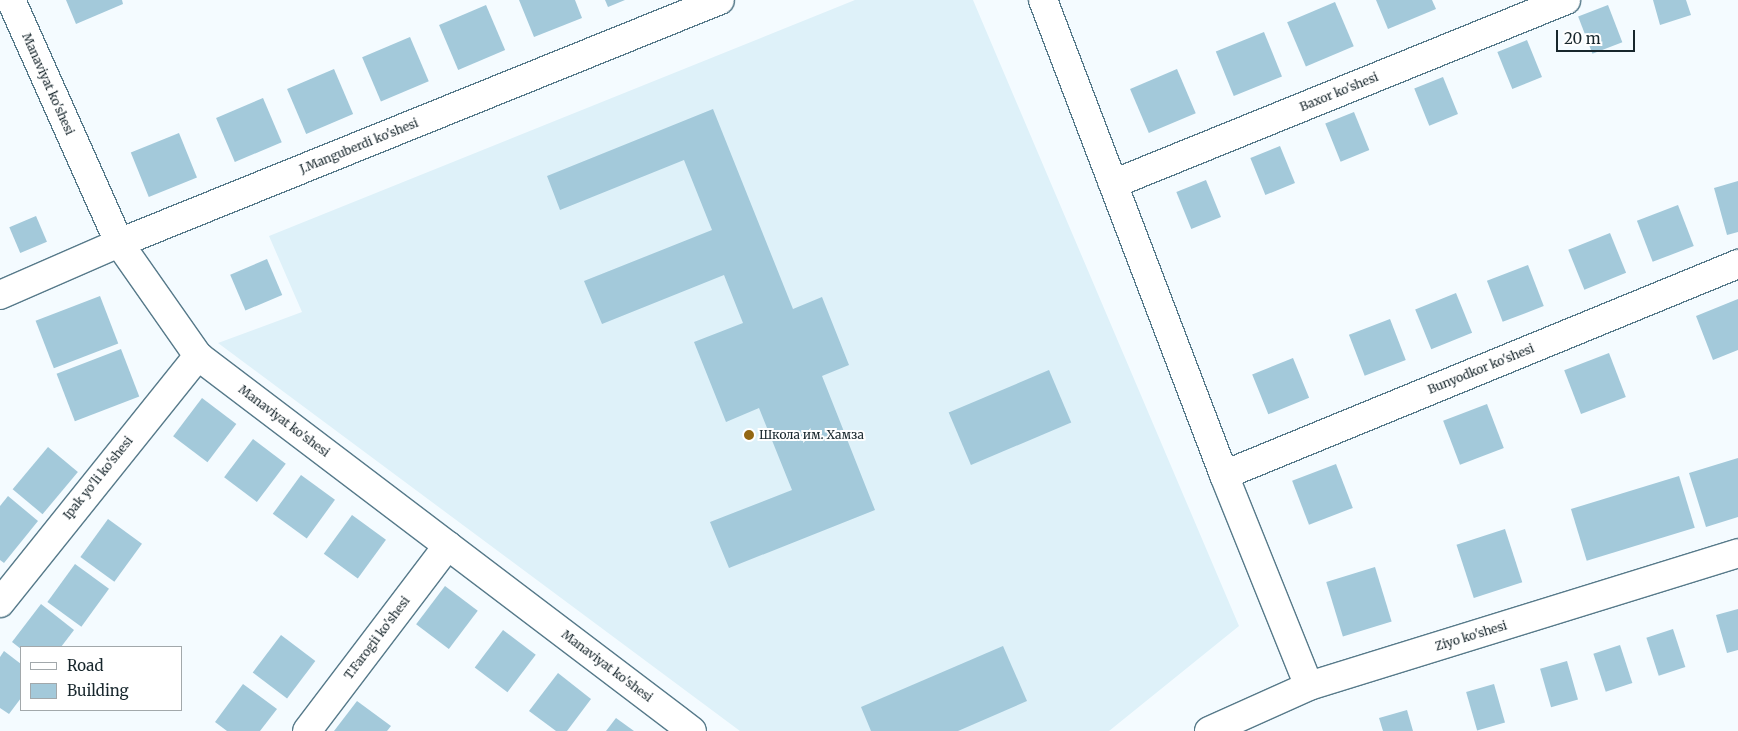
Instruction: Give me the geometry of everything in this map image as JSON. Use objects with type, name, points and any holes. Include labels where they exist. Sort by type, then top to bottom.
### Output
[{"type":"street","name":"Manaviyat ko'shesi","points":[[11,0],[119,243],[198,356],[692,731]]},
{"type":"street","name":"J.Manguberdi ko'shesi","points":[[0,296],[119,243],[720,0]]},
{"type":"street","points":[[1043,0],[1224,475],[1309,686]]},
{"type":"street","name":"Baxor ko'shesi","points":[[1113,184],[1566,0]]},
{"type":"street","name":"Bunyodkor ko'shesi","points":[[1224,475],[1738,264]]},
{"type":"street","name":"Ipak yo'li ko'shesi","points":[[0,603],[198,356]]},
{"type":"street","name":"T.Farogii ko'shesi","points":[[307,731],[448,546]]},
{"type":"street","name":"Ziyo ko'shesi","points":[[1209,731],[1309,686],[1738,553]]},
{"type":"shaded area","name":"Школа им. Хамза","points":[[855,0],[973,0],[1239,626],[1109,731],[740,731],[218,343],[302,312],[269,236]]},
{"type":"building","points":[[66,0],[122,0],[123,4],[76,24]]},
{"type":"building","points":[[519,0],[575,0],[582,18],[534,37]]},
{"type":"building","points":[[605,0],[625,0],[608,7]]},
{"type":"building","points":[[1376,0],[1432,0],[1436,9],[1388,29]]},
{"type":"building","points":[[1653,0],[1686,0],[1691,15],[1660,25]]},
{"type":"building","points":[[1335,2],[1354,46],[1306,67],[1287,22]]},
{"type":"building","points":[[486,5],[505,50],[458,70],[439,25]]},
{"type":"building","points":[[1608,5],[1622,42],[1592,54],[1578,16]]},
{"type":"building","points":[[1264,32],[1282,77],[1234,96],[1216,51]]},
{"type":"building","points":[[410,37],[429,81],[381,102],[362,57]]},
{"type":"building","points":[[1527,40],[1542,77],[1512,89],[1497,52]]},
{"type":"building","points":[[334,69],[353,114],[306,134],[287,89]]},
{"type":"building","points":[[1177,69],[1196,113],[1149,133],[1130,89]]},
{"type":"building","points":[[1443,77],[1458,114],[1429,126],[1414,89]]},
{"type":"building","points":[[263,98],[282,142],[235,162],[216,118]]},
{"type":"building","points":[[713,109],[793,309],[822,297],[849,365],[822,376],[875,510],[729,568],[710,522],[792,490],[759,408],[726,422],[694,342],[743,323],[724,275],[602,324],[584,281],[712,230],[684,160],[560,210],[547,176]]},
{"type":"building","points":[[1354,112],[1369,150],[1341,162],[1325,124]]},
{"type":"building","points":[[179,133],[197,178],[149,197],[131,152]]},
{"type":"building","points":[[1280,146],[1295,183],[1265,195],[1250,158]]},
{"type":"building","points":[[1206,180],[1221,217],[1191,229],[1176,192]]},
{"type":"building","points":[[1738,181],[1738,232],[1727,235],[1714,188]]},
{"type":"building","points":[[1678,205],[1694,246],[1653,262],[1637,221]]},
{"type":"building","points":[[36,216],[47,242],[20,253],[9,227]]},
{"type":"building","points":[[1610,233],[1626,273],[1584,290],[1568,250]]},
{"type":"building","points":[[267,259],[282,295],[245,311],[230,275]]},
{"type":"building","points":[[1528,265],[1544,306],[1503,322],[1487,281]]},
{"type":"building","points":[[1456,293],[1472,333],[1431,349],[1415,309]]},
{"type":"building","points":[[100,296],[118,344],[54,368],[36,321]]},
{"type":"building","points":[[1738,299],[1738,350],[1713,360],[1696,316]]},
{"type":"building","points":[[1390,319],[1406,360],[1365,376],[1349,335]]},
{"type":"building","points":[[121,349],[139,397],[75,421],[57,374]]},
{"type":"building","points":[[1609,353],[1626,397],[1581,414],[1564,370]]},
{"type":"building","points":[[1293,358],[1309,398],[1268,414],[1252,374]]},
{"type":"building","points":[[1049,370],[1071,422],[971,465],[949,413]]},
{"type":"building","points":[[202,398],[236,424],[207,462],[173,436]]},
{"type":"building","points":[[1487,404],[1504,448],[1460,465],[1443,421]]},
{"type":"building","points":[[253,439],[286,464],[257,502],[224,477]]},
{"type":"building","points":[[48,447],[78,472],[43,514],[13,489]]},
{"type":"building","points":[[1738,458],[1738,517],[1706,527],[1689,473]]},
{"type":"building","points":[[1336,464],[1353,508],[1309,525],[1292,481]]},
{"type":"building","points":[[301,475],[335,500],[307,539],[273,514]]},
{"type":"building","points":[[1679,476],[1695,528],[1587,561],[1571,509]]},
{"type":"building","points":[[8,496],[38,521],[4,563],[0,560],[0,506]]},
{"type":"building","points":[[352,515],[386,540],[358,579],[324,554]]},
{"type":"building","points":[[108,519],[142,544],[114,582],[80,557]]},
{"type":"building","points":[[1505,529],[1522,582],[1474,598],[1456,545]]},
{"type":"building","points":[[75,564],[109,589],[81,627],[47,602]]},
{"type":"building","points":[[1375,567],[1392,622],[1343,636],[1326,582]]},
{"type":"building","points":[[445,586],[478,611],[449,649],[416,624]]},
{"type":"building","points":[[41,604],[74,630],[62,646],[20,646],[20,648],[12,642]]},
{"type":"building","points":[[1738,609],[1738,650],[1727,653],[1716,615]]},
{"type":"building","points":[[1673,629],[1685,667],[1659,676],[1646,638]]},
{"type":"building","points":[[503,630],[536,655],[507,692],[475,668]]},
{"type":"building","points":[[281,635],[315,661],[287,698],[253,673]]},
{"type":"building","points":[[1620,645],[1632,683],[1606,692],[1593,654]]},
{"type":"building","points":[[1003,646],[1027,701],[958,731],[871,731],[861,707]]},
{"type":"building","points":[[4,651],[20,663],[20,699],[9,714],[0,708],[0,657]]},
{"type":"building","points":[[1567,661],[1578,699],[1551,707],[1540,669]]},
{"type":"building","points":[[558,673],[591,699],[567,731],[556,731],[529,711]]},
{"type":"building","points":[[243,684],[277,709],[260,731],[227,731],[215,722]]},
{"type":"building","points":[[1494,684],[1505,722],[1477,730],[1466,692]]},
{"type":"building","points":[[357,701],[391,726],[387,731],[334,731]]},
{"type":"building","points":[[1407,710],[1413,731],[1383,731],[1379,718]]},
{"type":"building","points":[[616,718],[634,731],[606,731]]},
{"type":"place","name":"Школа им. Хамза","points":[[749,435]]}]
